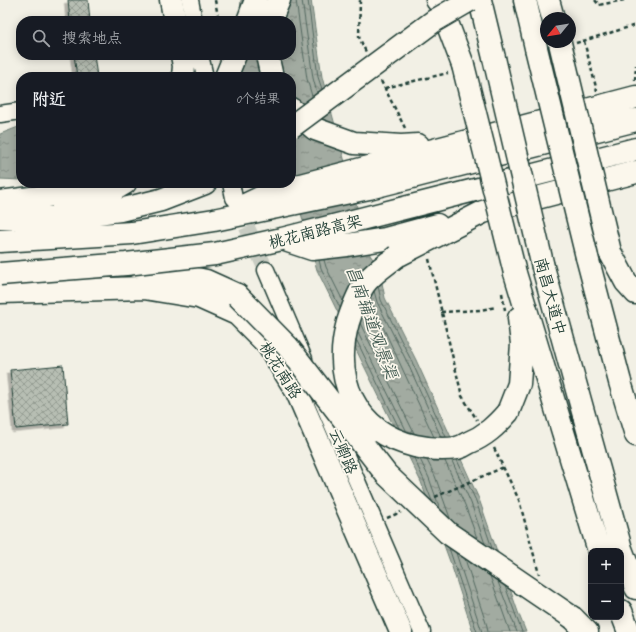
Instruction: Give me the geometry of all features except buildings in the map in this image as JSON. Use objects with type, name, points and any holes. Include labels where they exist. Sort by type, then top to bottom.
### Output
[{"type":"main road","points":[[171,0],[174,16]]},
{"type":"main road","points":[[250,16],[256,0]]},
{"type":"main road","points":[[272,16],[278,0]]},
{"type":"main road","points":[[437,0],[440,4],[463,65]]},
{"type":"main road","points":[[448,0],[515,273],[598,548]]},
{"type":"main road","points":[[296,123],[434,21],[470,0]]},
{"type":"main road","name":"南昌大道中","points":[[480,0],[543,267],[621,549],[636,588]]},
{"type":"main road","points":[[525,0],[587,257],[620,382],[636,435]]},
{"type":"main road","points":[[548,0],[551,12]]},
{"type":"main road","points":[[561,48],[610,252],[626,282],[636,293]]},
{"type":"main road","points":[[228,72],[233,60]]},
{"type":"main road","points":[[268,60],[271,72]]},
{"type":"main road","points":[[271,201],[362,168],[502,133],[635,91]]},
{"type":"main road","points":[[296,113],[315,129],[354,143],[401,146],[436,144],[502,133]]},
{"type":"main road","name":"桃花南路高架","points":[[0,241],[132,233],[214,220],[271,201],[370,188],[628,123]]},
{"type":"main road","name":"桃花南路高架","points":[[0,274],[126,264],[215,254],[379,215],[630,151]]},
{"type":"main road","points":[[282,239],[312,249],[347,246],[391,248],[483,212],[636,172]]},
{"type":"main road","points":[[0,202],[54,195],[78,188]]},
{"type":"main road","points":[[0,217],[64,207],[110,192],[117,188]]},
{"type":"main road","points":[[0,217],[59,218],[120,210],[161,200],[192,188]]},
{"type":"main road","points":[[391,248],[366,281],[352,308],[344,336],[342,360],[347,384],[357,409],[374,427],[400,442],[430,449],[458,448],[481,438],[495,427],[508,412],[519,384],[522,344],[515,273]]},
{"type":"main road","points":[[126,264],[206,281],[237,295],[288,347],[386,474],[448,534],[580,625]]},
{"type":"main road","name":"桃花南路","points":[[0,292],[144,288],[199,298],[237,314],[268,344],[297,392],[401,632]]},
{"type":"main road","points":[[624,619],[629,632]]},
{"type":"street","points":[[190,0],[193,16]]},
{"type":"street","points":[[0,114],[16,112]]},
{"type":"street","name":"云卿路","points":[[266,270],[422,632]]},
{"type":"path","points":[[215,0],[218,16]]},
{"type":"path","points":[[595,0],[599,5],[624,0]]},
{"type":"path","points":[[584,42],[598,94]]},
{"type":"path","points":[[635,91],[636,65]]},
{"type":"path","points":[[441,312],[480,310],[496,307]]},
{"type":"path","points":[[431,499],[504,467]]},
{"type":"path","points":[[385,519],[404,511]]},
{"type":"water","name":"昌南辅道观景渠","points":[[241,0],[311,0],[322,77],[370,255],[379,268],[385,298],[416,360],[479,499],[526,632],[473,632],[452,567],[421,482],[317,270],[294,188],[296,188],[296,72],[230,72],[235,60],[296,60],[296,16],[239,16]]},
{"type":"water","points":[[16,128],[16,180],[0,179],[0,134]]},
{"type":"tunnel","points":[[237,205],[266,270]]}]
